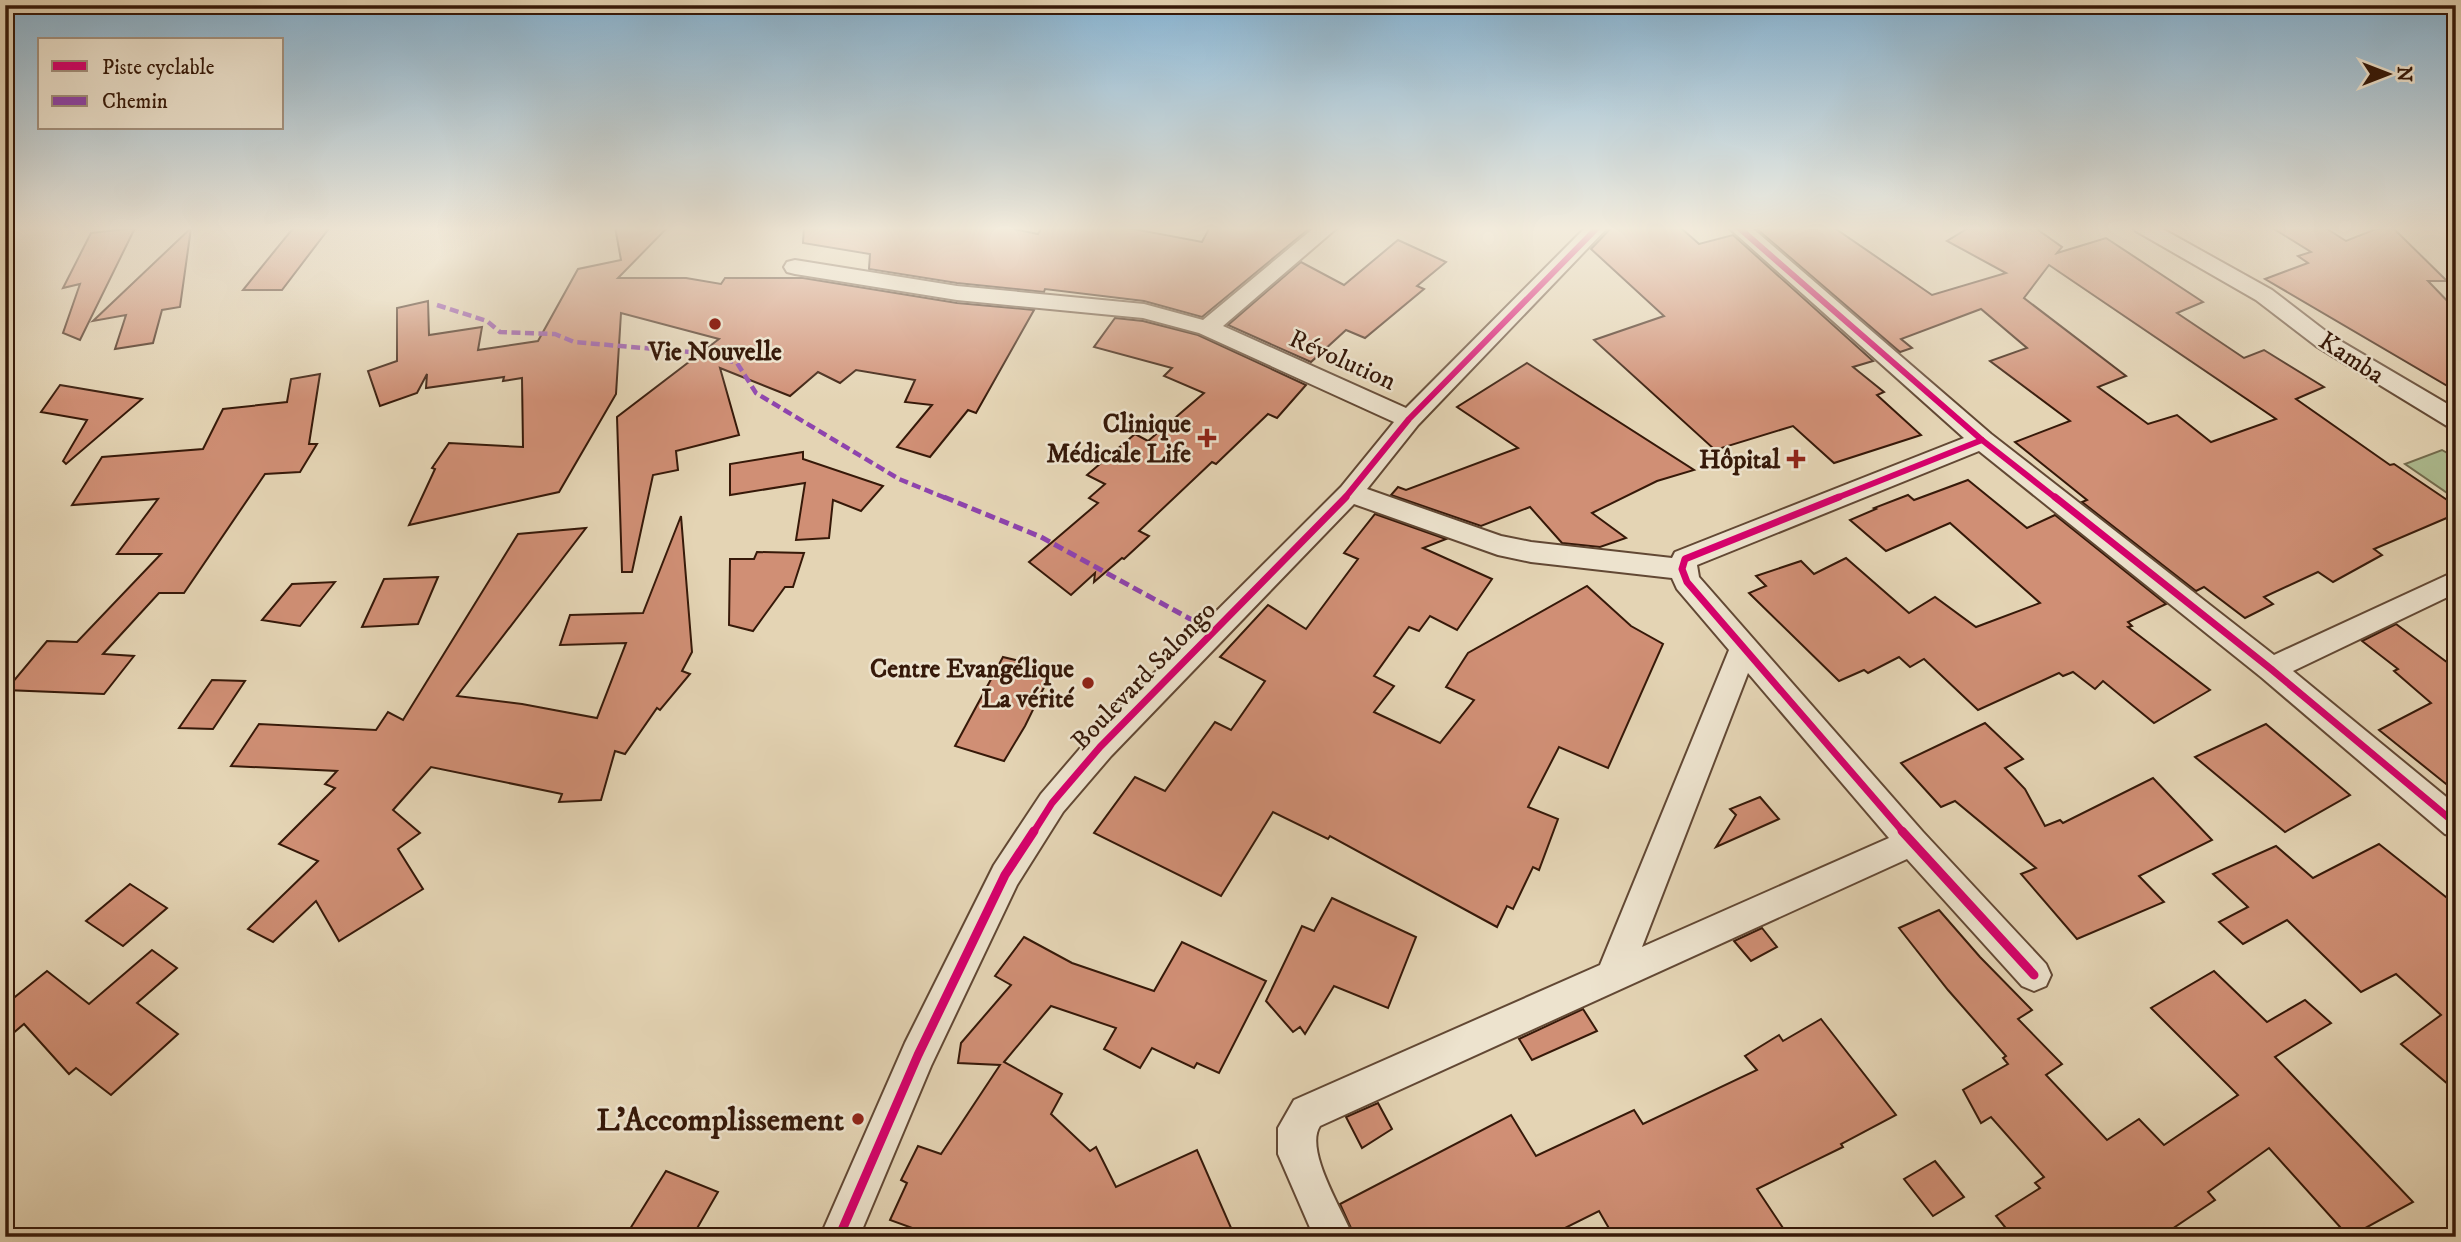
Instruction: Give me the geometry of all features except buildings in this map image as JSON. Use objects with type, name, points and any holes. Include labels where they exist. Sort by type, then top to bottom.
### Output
[{"type":"street","name":"Révolution","points":[[907,285],[957,293],[1144,311],[1207,328],[1409,419]]},
{"type":"street","points":[[1207,328],[1259,285]]},
{"type":"street","name":"Boulevard Salongo","points":[[839,1237],[918,1055],[1005,875],[1052,803],[1100,747],[1350,493],[1409,419],[1541,285]]},
{"type":"street","points":[[1805,285],[1983,440],[2271,669],[2456,824]]},
{"type":"street","name":"Kamba","points":[[2246,285],[2264,295],[2324,341],[2456,420]]},
{"type":"street","points":[[1983,440],[1685,559],[1682,569],[1687,582],[1912,842],[2035,975]]},
{"type":"street","points":[[1350,493],[1497,545],[1531,552],[1682,569]]},
{"type":"street","points":[[2271,669],[2456,581]]},
{"type":"street","points":[[1613,976],[1744,647]]},
{"type":"street","points":[[1334,1237],[1297,1154],[1297,1128],[1307,1113],[1912,842]]},
{"type":"green space","points":[[2442,450],[2456,458],[2456,499],[2405,464]]},
{"type":"marked path","points":[[437,305],[487,321],[500,332],[555,334],[574,342],[701,353],[737,363],[756,393],[899,479],[1041,537],[1214,632]]},
{"type":"cycle path","points":[[839,1237],[918,1055],[1005,875],[1052,803],[1100,747],[1350,493],[1409,419],[1541,285]]},
{"type":"cycle path","points":[[1804,285],[1982,440],[2271,669],[2456,824]]},
{"type":"cycle path","points":[[1982,440],[1685,559],[1682,569],[1687,582],[1912,842],[2034,975]]},
{"type":"place","name":"Vie Nouvelle","points":[[715,324]]},
{"type":"place","name":"Clinique Médicale Life","points":[[1207,438]]},
{"type":"place","name":"Hôpital","points":[[1796,459]]},
{"type":"place","name":"Centre Evangélique La vérité","points":[[1088,683]]},
{"type":"place","name":"L'Accomplissement","points":[[858,1119]]}]
